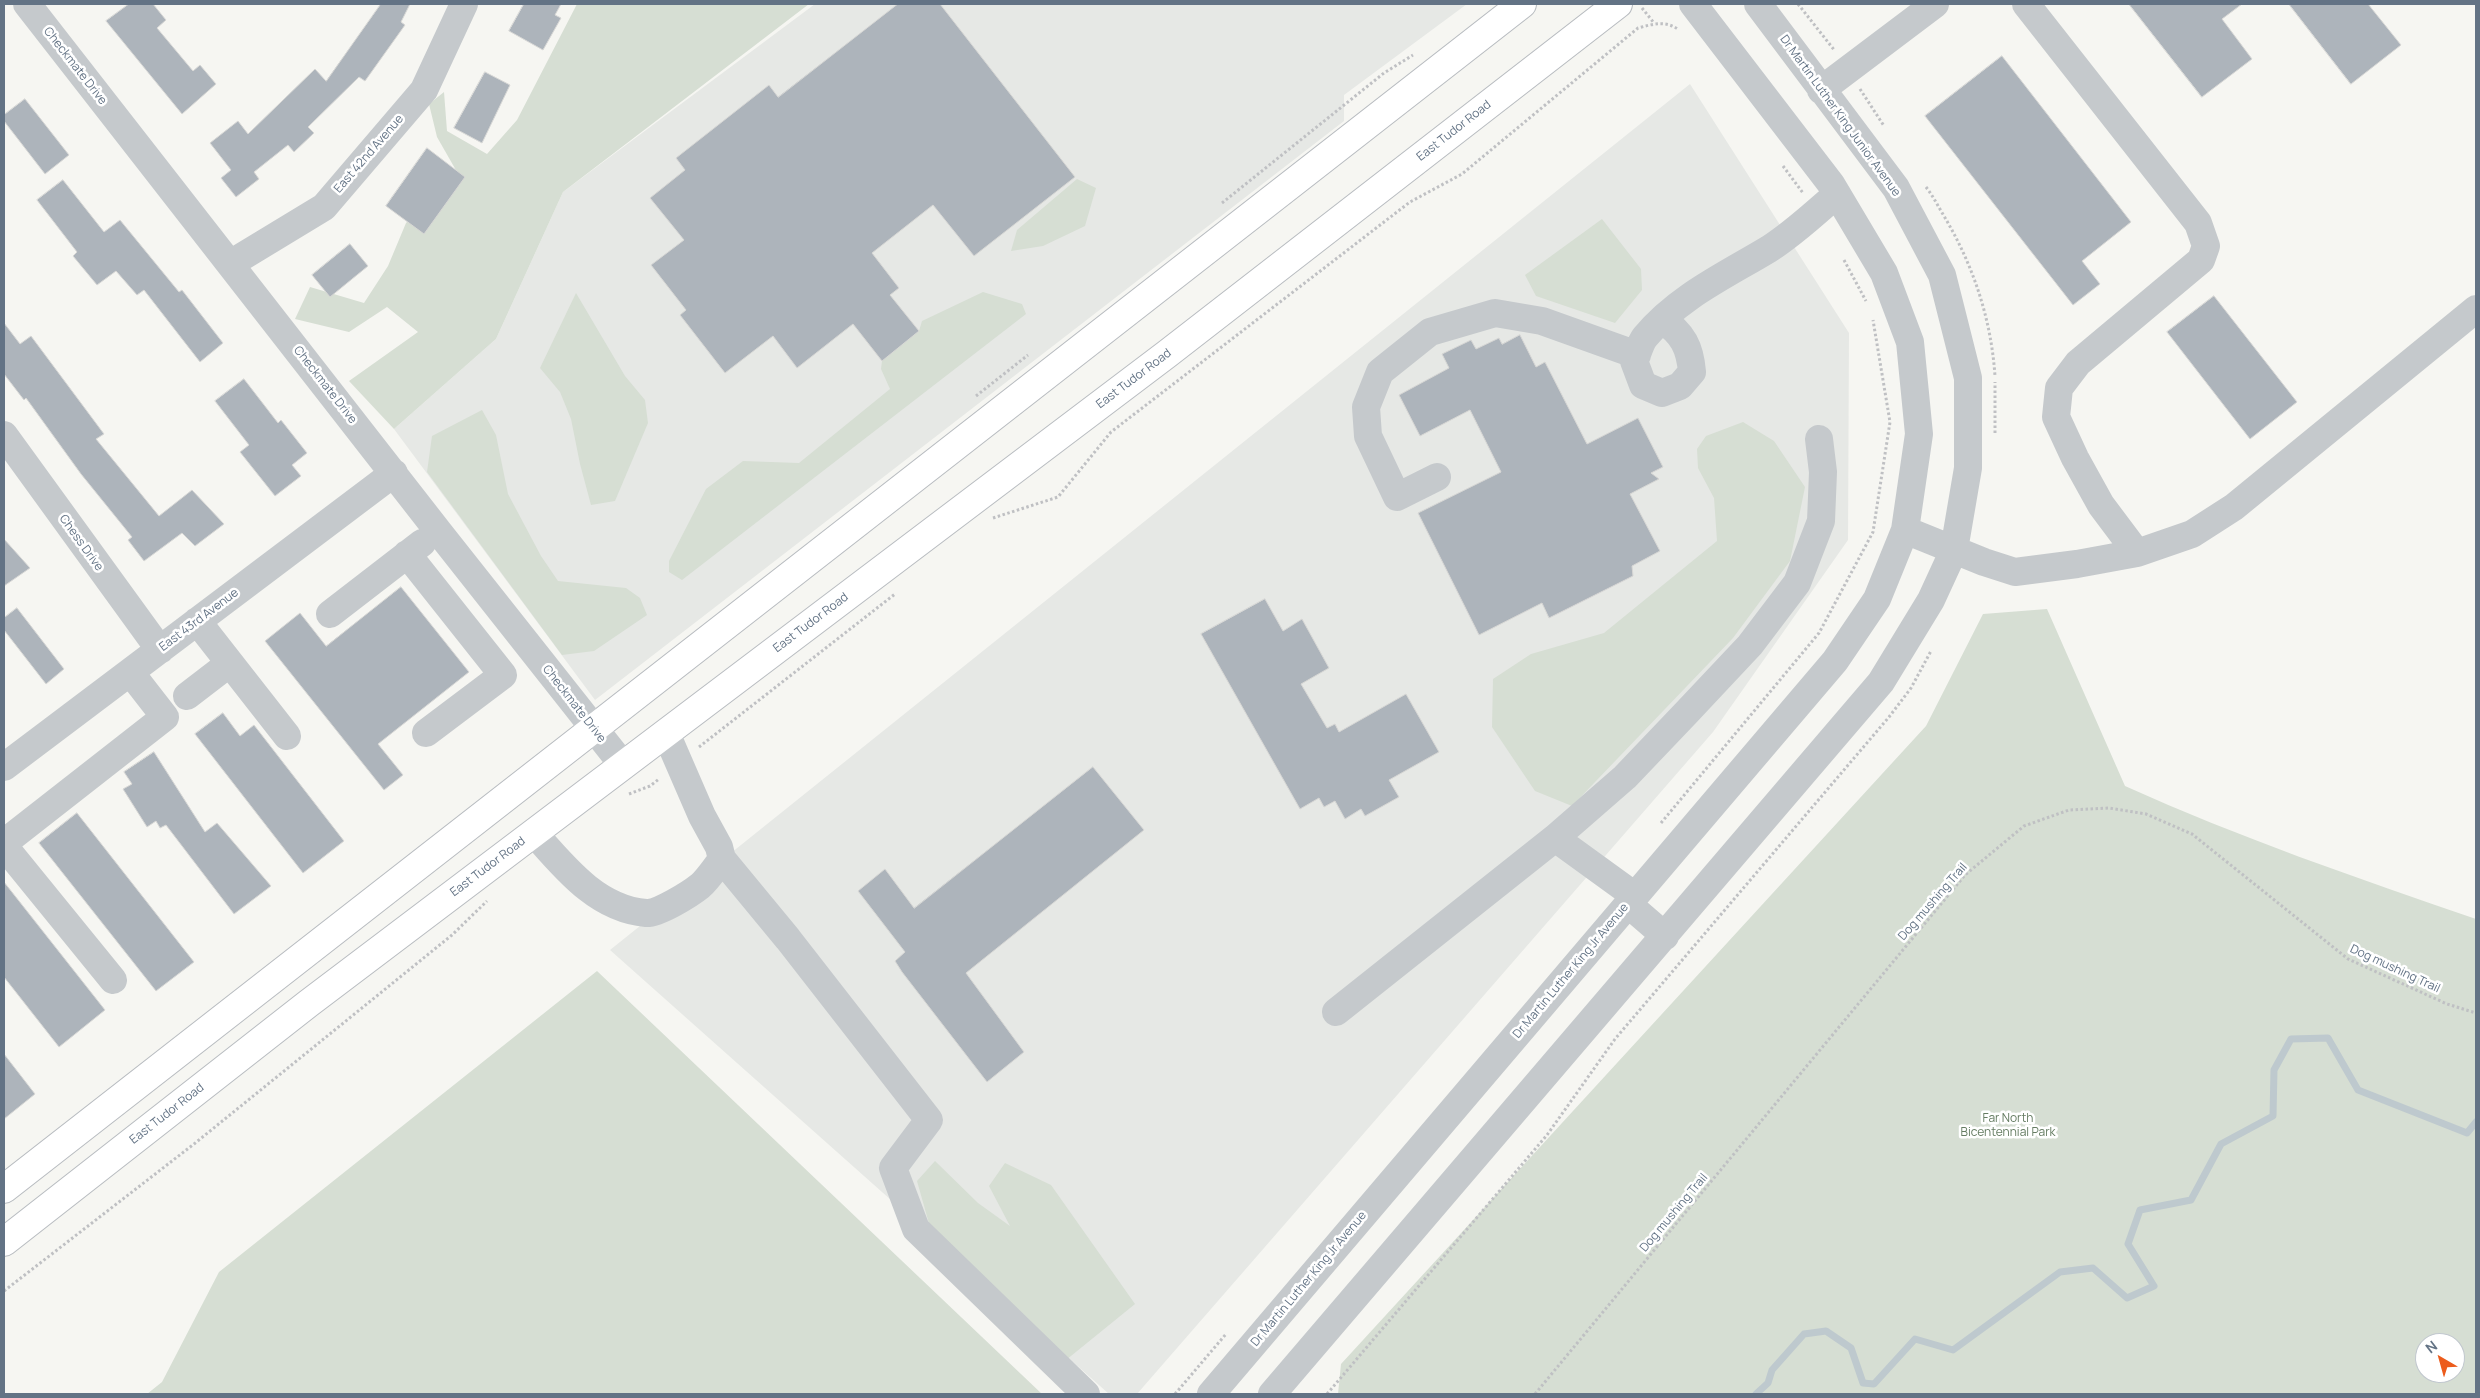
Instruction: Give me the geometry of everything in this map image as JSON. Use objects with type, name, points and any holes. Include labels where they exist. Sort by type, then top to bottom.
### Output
[{"type":"main road","points":[[4,1189],[1522,4]]},
{"type":"main road","name":"East Tudor Road","points":[[4,1242],[301,1009],[1175,348],[1618,4]]},
{"type":"street","name":"Checkmate Drive","points":[[27,4],[623,765]]},
{"type":"street","name":"East 42nd Avenue","points":[[230,264],[324,206],[424,90],[464,4]]},
{"type":"street","points":[[1693,4],[1837,194],[1884,273],[1910,342],[1918,434],[1905,530],[1954,550],[2015,572],[2136,554],[2192,534],[2234,507],[2476,309]]},
{"type":"street","name":"Dr Martin Luther King Junior Avenue","points":[[1758,4],[1896,188],[1942,275],[1968,378],[1968,468],[1954,550]]},
{"type":"street","points":[[1821,90],[1935,4]]},
{"type":"street","points":[[2026,4],[2198,223],[2206,246],[2201,260],[2078,363],[2060,388],[2056,417],[2071,450],[2101,504],[2136,554]]},
{"type":"street","points":[[1662,320],[1683,336],[1690,354],[1692,372],[1680,386],[1662,393],[1643,385],[1634,361],[1644,338],[1662,320],[1711,282],[1796,230],[1837,194]]},
{"type":"street","points":[[1437,477],[1397,497],[1368,436],[1366,407],[1380,372],[1430,332],[1495,313],[1542,321],[1637,356]]},
{"type":"street","name":"Chess Drive","points":[[4,435],[160,650]]},
{"type":"street","points":[[1336,1012],[1555,838],[1625,777],[1750,644],[1797,583],[1821,521],[1823,472],[1819,439]]},
{"type":"street","name":"East 43rd Avenue","points":[[4,768],[394,473]]},
{"type":"street","name":"Dr Martin Luther King Jr Avenue","points":[[1211,1394],[1835,661],[1877,599],[1905,530]]},
{"type":"street","points":[[330,614],[438,531]]},
{"type":"street","points":[[1272,1394],[1881,682],[1931,600],[1954,550]]},
{"type":"street","points":[[407,554],[503,675]]},
{"type":"street","points":[[197,621],[288,736]]},
{"type":"street","points":[[426,733],[533,652]]},
{"type":"street","points":[[187,696],[230,663]]},
{"type":"street","points":[[113,980],[4,845],[165,717],[130,672]]},
{"type":"street","points":[[666,733],[702,816],[720,847],[722,859],[788,939],[929,1120],[893,1168],[916,1229],[1086,1394]]},
{"type":"street","points":[[534,833],[574,878],[608,903],[647,914],[673,904],[700,886],[722,859]]},
{"type":"street","points":[[1555,838],[1631,900],[1665,936]]},
{"type":"path","points":[[1638,4],[1654,24]]},
{"type":"path","points":[[992,519],[1058,497],[1111,432],[1410,202],[1462,174],[1638,28],[1654,24],[1671,23],[1683,32]]},
{"type":"path","points":[[1782,165],[1817,212]]},
{"type":"path","points":[[1840,251],[1867,303]]},
{"type":"path","points":[[1657,828],[1819,633],[1873,532],[1890,422],[1872,312]]},
{"type":"path","points":[[623,796],[650,786],[898,592]]},
{"type":"path","name":"Dog mushing Trail","points":[[1535,1394],[1964,876],[2024,826],[2069,810],[2109,808],[2146,814],[2192,834],[2348,959],[2447,1004],[2476,1013]]},
{"type":"path","points":[[4,1291],[194,1144],[445,941],[484,906],[492,894]]},
{"type":"path","points":[[1175,1394],[1233,1326]]},
{"type":"shaded area","points":[[815,4],[1467,4],[1344,95],[1344,121],[595,700],[394,429],[496,339],[563,192]]},
{"type":"shaded area","points":[[1690,84],[1849,333],[1848,540],[1713,732],[1137,1394],[1109,1394],[610,950]]},
{"type":"green space","points":[[577,4],[809,4],[563,192],[496,339],[394,429],[349,381],[418,332],[387,307],[349,332],[295,319],[310,287],[364,303],[388,266],[406,223],[457,172],[437,137],[429,104],[444,92],[447,131],[487,154],[517,120]]},
{"type":"green space","points":[[1077,179],[1096,188],[1085,226],[1043,246],[1011,251],[1017,230]]},
{"type":"green space","points":[[1602,219],[1641,269],[1642,290],[1615,323],[1536,296],[1525,275]]},
{"type":"green space","points":[[983,292],[1022,304],[1026,314],[682,580],[669,572],[669,561],[706,489],[743,461],[799,463],[890,389],[881,369],[882,361],[919,331],[922,321]]},
{"type":"green space","points":[[576,293],[625,376],[645,400],[648,423],[615,501],[591,505],[571,419],[560,392],[540,368]]},
{"type":"green space","points":[[482,410],[496,435],[508,494],[541,556],[558,581],[626,588],[640,598],[647,615],[594,651],[562,655],[427,472],[432,436]]},
{"type":"green space","points":[[1743,422],[1774,441],[1805,487],[1790,561],[1733,638],[1572,806],[1535,791],[1492,727],[1493,679],[1531,654],[1604,633],[1717,541],[1714,498],[1698,468],[1697,449],[1706,436]]},
{"type":"green space","name":"Far North Bicentennial Park","points":[[2047,609],[2125,786],[2255,840],[2476,919],[2476,1394],[1338,1394],[1341,1364],[1926,726],[1983,614]]},
{"type":"green space","points":[[597,971],[1042,1394],[147,1394],[162,1382],[219,1272]]},
{"type":"green space","points":[[935,1161],[978,1203],[1010,1226],[989,1186],[1005,1163],[1051,1185],[1135,1304],[1066,1360],[932,1234],[917,1181]]},
{"type":"building","points":[[129,4],[153,4],[166,20],[157,28],[193,71],[200,65],[216,84],[182,114],[106,21]]},
{"type":"building","points":[[381,4],[410,4],[401,22],[405,25],[365,81],[359,77],[308,127],[314,133],[294,152],[288,145],[254,172],[259,179],[236,197],[221,178],[231,170],[210,143],[238,121],[248,134],[315,69],[326,81]]},
{"type":"building","points":[[524,4],[561,4],[555,15],[561,18],[543,50],[509,31]]},
{"type":"building","points":[[898,4],[940,4],[1075,177],[974,256],[933,205],[872,253],[899,288],[890,295],[919,331],[882,361],[853,324],[797,368],[773,336],[725,373],[680,315],[686,310],[651,265],[684,240],[650,198],[685,170],[676,158],[769,85],[778,97]]},
{"type":"building","points":[[2129,4],[2242,4],[2222,19],[2252,59],[2202,97]]},
{"type":"building","points":[[2289,4],[2368,4],[2401,45],[2351,84]]},
{"type":"building","points":[[2002,56],[2131,222],[2082,261],[2100,284],[2073,305],[1925,116]]},
{"type":"building","points":[[485,72],[510,85],[482,143],[454,128]]},
{"type":"building","points":[[25,99],[69,155],[45,174],[4,121],[4,115]]},
{"type":"building","points":[[427,148],[465,177],[424,234],[386,206]]},
{"type":"building","points":[[63,180],[104,232],[120,220],[179,292],[182,290],[223,343],[200,362],[144,290],[137,295],[116,271],[97,285],[73,256],[77,252],[37,200]]},
{"type":"building","points":[[350,244],[368,266],[330,297],[312,275]]},
{"type":"building","points":[[2214,296],[2297,402],[2250,439],[2167,332]]},
{"type":"building","points":[[4,323],[20,344],[31,336],[104,434],[96,439],[159,516],[192,490],[224,524],[195,546],[182,533],[144,561],[128,540],[132,537],[81,474],[26,398],[24,400],[4,374]]},
{"type":"building","points":[[1520,335],[1536,367],[1545,362],[1587,444],[1638,418],[1663,467],[1651,473],[1659,479],[1630,494],[1660,551],[1632,566],[1633,576],[1549,618],[1542,603],[1479,635],[1418,513],[1501,472],[1470,410],[1420,436],[1399,395],[1449,368],[1442,354],[1471,340],[1476,349],[1499,338],[1502,344]]},
{"type":"building","points":[[244,379],[278,423],[281,420],[307,453],[292,465],[301,476],[275,496],[240,452],[249,445],[215,401]]},
{"type":"building","points":[[4,539],[30,568],[4,586]]},
{"type":"building","points":[[401,587],[469,672],[378,744],[403,775],[384,790],[265,641],[300,613],[326,646]]},
{"type":"building","points":[[1265,599],[1283,631],[1302,619],[1329,668],[1301,684],[1327,728],[1335,724],[1339,732],[1406,694],[1439,752],[1389,780],[1399,797],[1365,816],[1361,809],[1345,819],[1335,801],[1324,807],[1319,798],[1300,809],[1201,634]]},
{"type":"building","points":[[17,608],[64,669],[46,684],[4,630],[4,618]]},
{"type":"building","points":[[223,713],[240,736],[254,725],[344,841],[303,873],[195,734]]},
{"type":"building","points":[[154,752],[205,832],[217,823],[271,886],[234,914],[166,825],[160,828],[156,821],[147,827],[123,789],[132,784],[124,772]]},
{"type":"building","points":[[1093,767],[1144,830],[966,973],[1024,1052],[987,1082],[902,972],[895,961],[905,952],[858,891],[885,869],[914,908]]},
{"type":"building","points":[[77,813],[194,962],[156,991],[39,843]]},
{"type":"building","points":[[4,882],[105,1010],[59,1047],[4,977]]},
{"type":"building","points":[[4,1054],[35,1094],[4,1119]]},
{"type":"waterway","points":[[1756,1394],[1768,1383],[1772,1370],[1804,1334],[1826,1331],[1851,1348],[1863,1383],[1874,1384],[1915,1339],[1953,1350],[2060,1272],[2093,1268],[2127,1298],[2154,1286],[2128,1244],[2140,1210],[2191,1200],[2221,1144],[2273,1116],[2274,1070],[2291,1039],[2328,1038],[2358,1090],[2467,1133],[2476,1122]]}]
